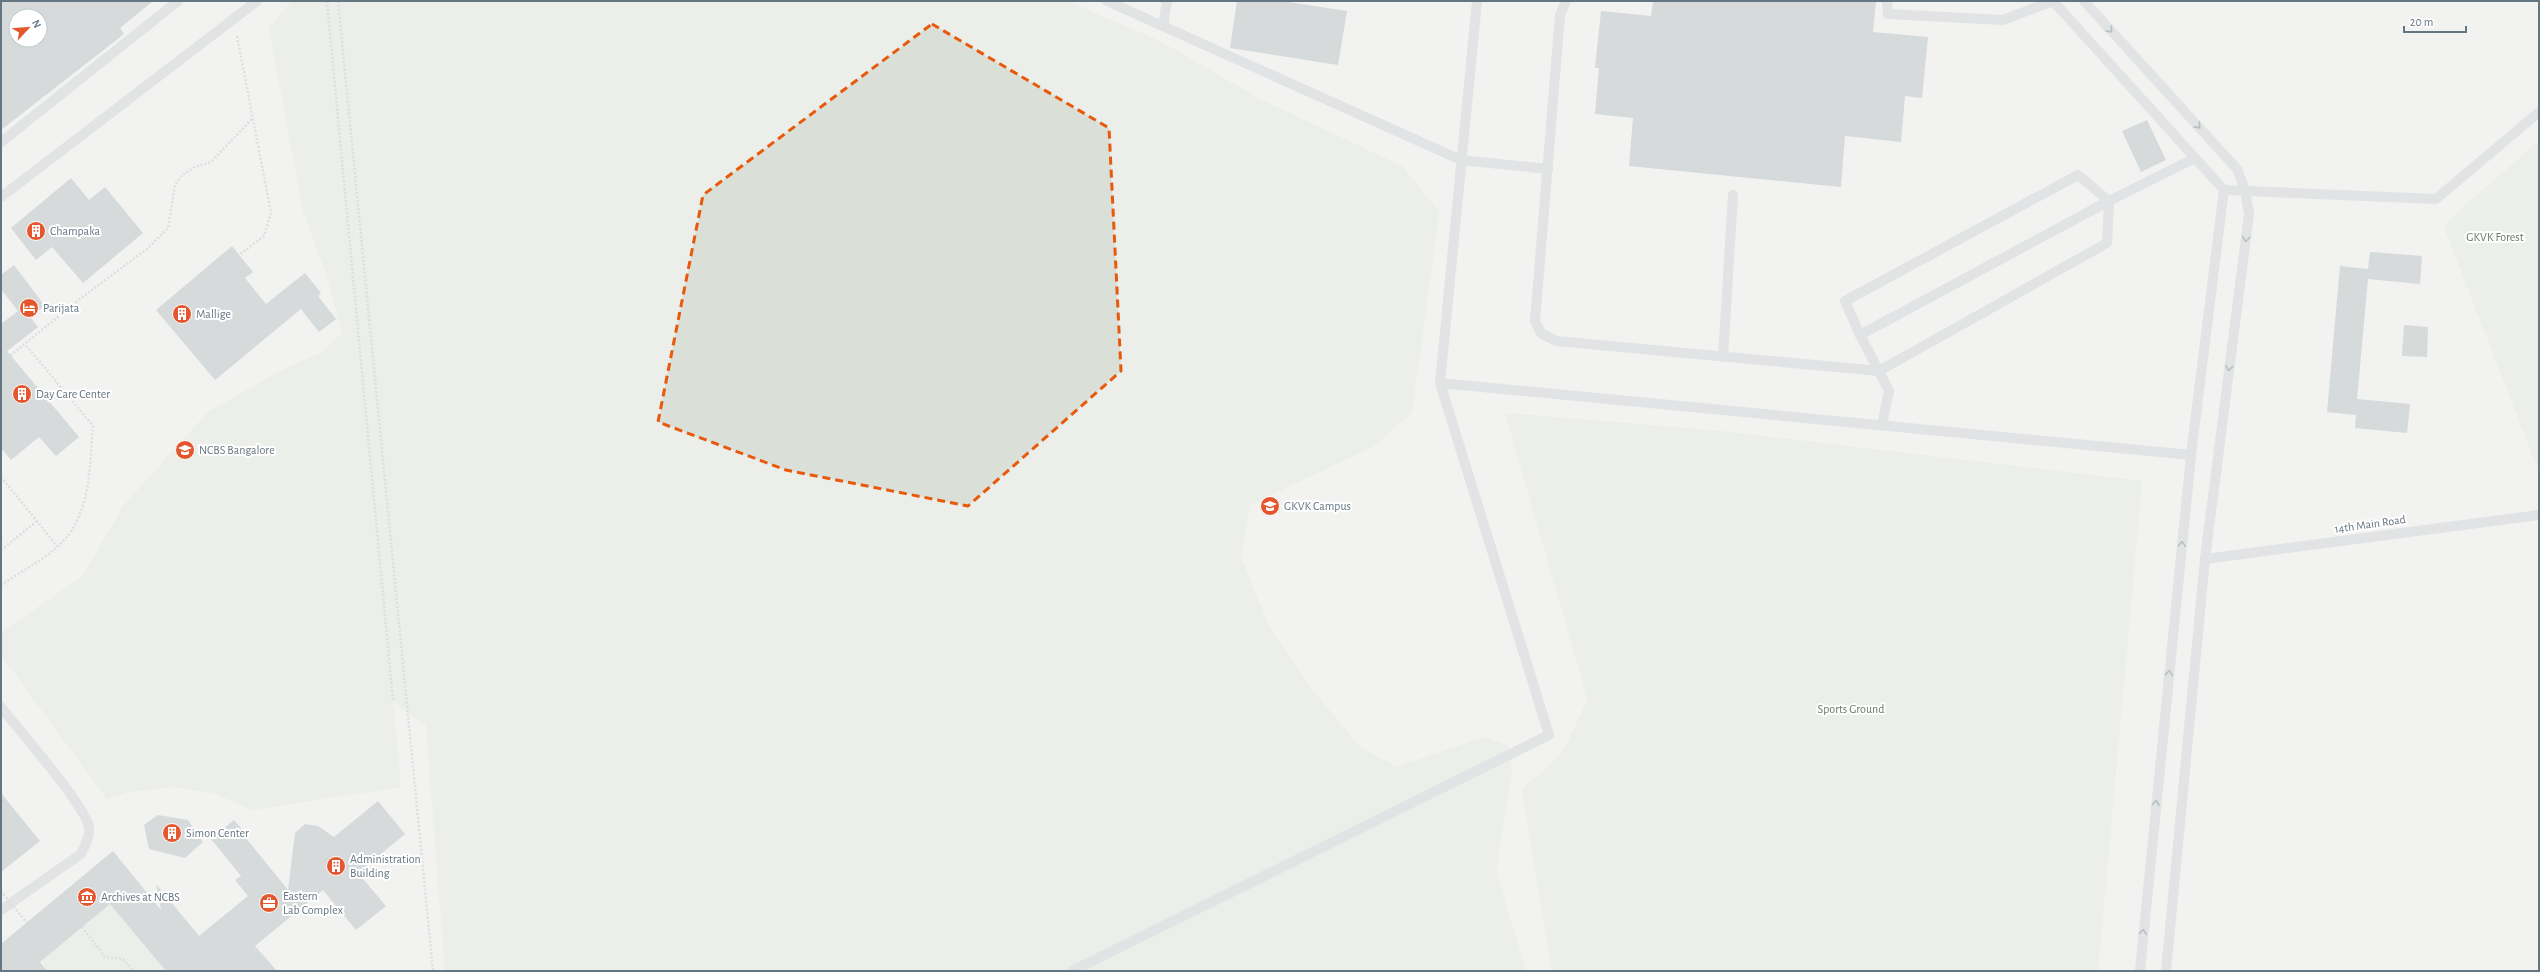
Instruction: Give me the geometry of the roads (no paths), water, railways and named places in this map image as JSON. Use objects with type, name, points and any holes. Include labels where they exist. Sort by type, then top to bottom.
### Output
[{"type":"lane","points":[[1,142],[178,1]]},
{"type":"lane","points":[[1,197],[257,1]]},
{"type":"lane","points":[[1107,1],[1461,160],[1548,169]]},
{"type":"lane","points":[[1163,26],[1167,1]]},
{"type":"lane","points":[[1072,971],[1549,735],[1440,384],[1477,1]]},
{"type":"lane","points":[[1566,1],[1560,15],[1535,321],[1541,333],[1556,341],[1879,371],[2107,243],[2109,200]]},
{"type":"lane","points":[[1887,1],[1888,14],[2003,20],[2053,1],[2224,190],[2436,199],[2539,112]]},
{"type":"lane","points":[[2084,1],[2237,169],[2245,190],[2249,214],[2205,559],[2166,971]]},
{"type":"lane","points":[[1860,334],[2109,200],[2195,158]]},
{"type":"lane","points":[[1882,425],[1889,390],[1845,301],[2078,175],[2109,200]]},
{"type":"lane","points":[[2140,971],[2191,455],[2224,190]]},
{"type":"lane","points":[[1723,357],[1733,195]]},
{"type":"lane","points":[[1440,384],[2191,455]]},
{"type":"lane","name":"14th Main Road","points":[[2205,559],[2539,515]]},
{"type":"lane","points":[[1,707],[77,802],[89,827],[86,843],[81,854],[1,910]]},
{"type":"place","name":"Champaka","points":[[36,231]]},
{"type":"place","name":"Parijata","points":[[29,308]]},
{"type":"place","name":"Mallige","points":[[182,314]]},
{"type":"place","name":"Day Care Center","points":[[22,394]]},
{"type":"place","name":"NCBS Bangalore","points":[[185,450]]},
{"type":"place","name":"GKVK Campus","points":[[1270,506]]},
{"type":"place","name":"Simon Center","points":[[172,833]]},
{"type":"place","name":"Administration Building","points":[[336,866]]},
{"type":"place","name":"Archives at NCBS","points":[[87,897]]},
{"type":"place","name":"Eastern Lab Complex","points":[[269,903]]},
{"type":"park label","name":"GKVK Forest","points":[[2495,237]]},
{"type":"park label","name":"Sports Ground","points":[[1851,709]]}]
